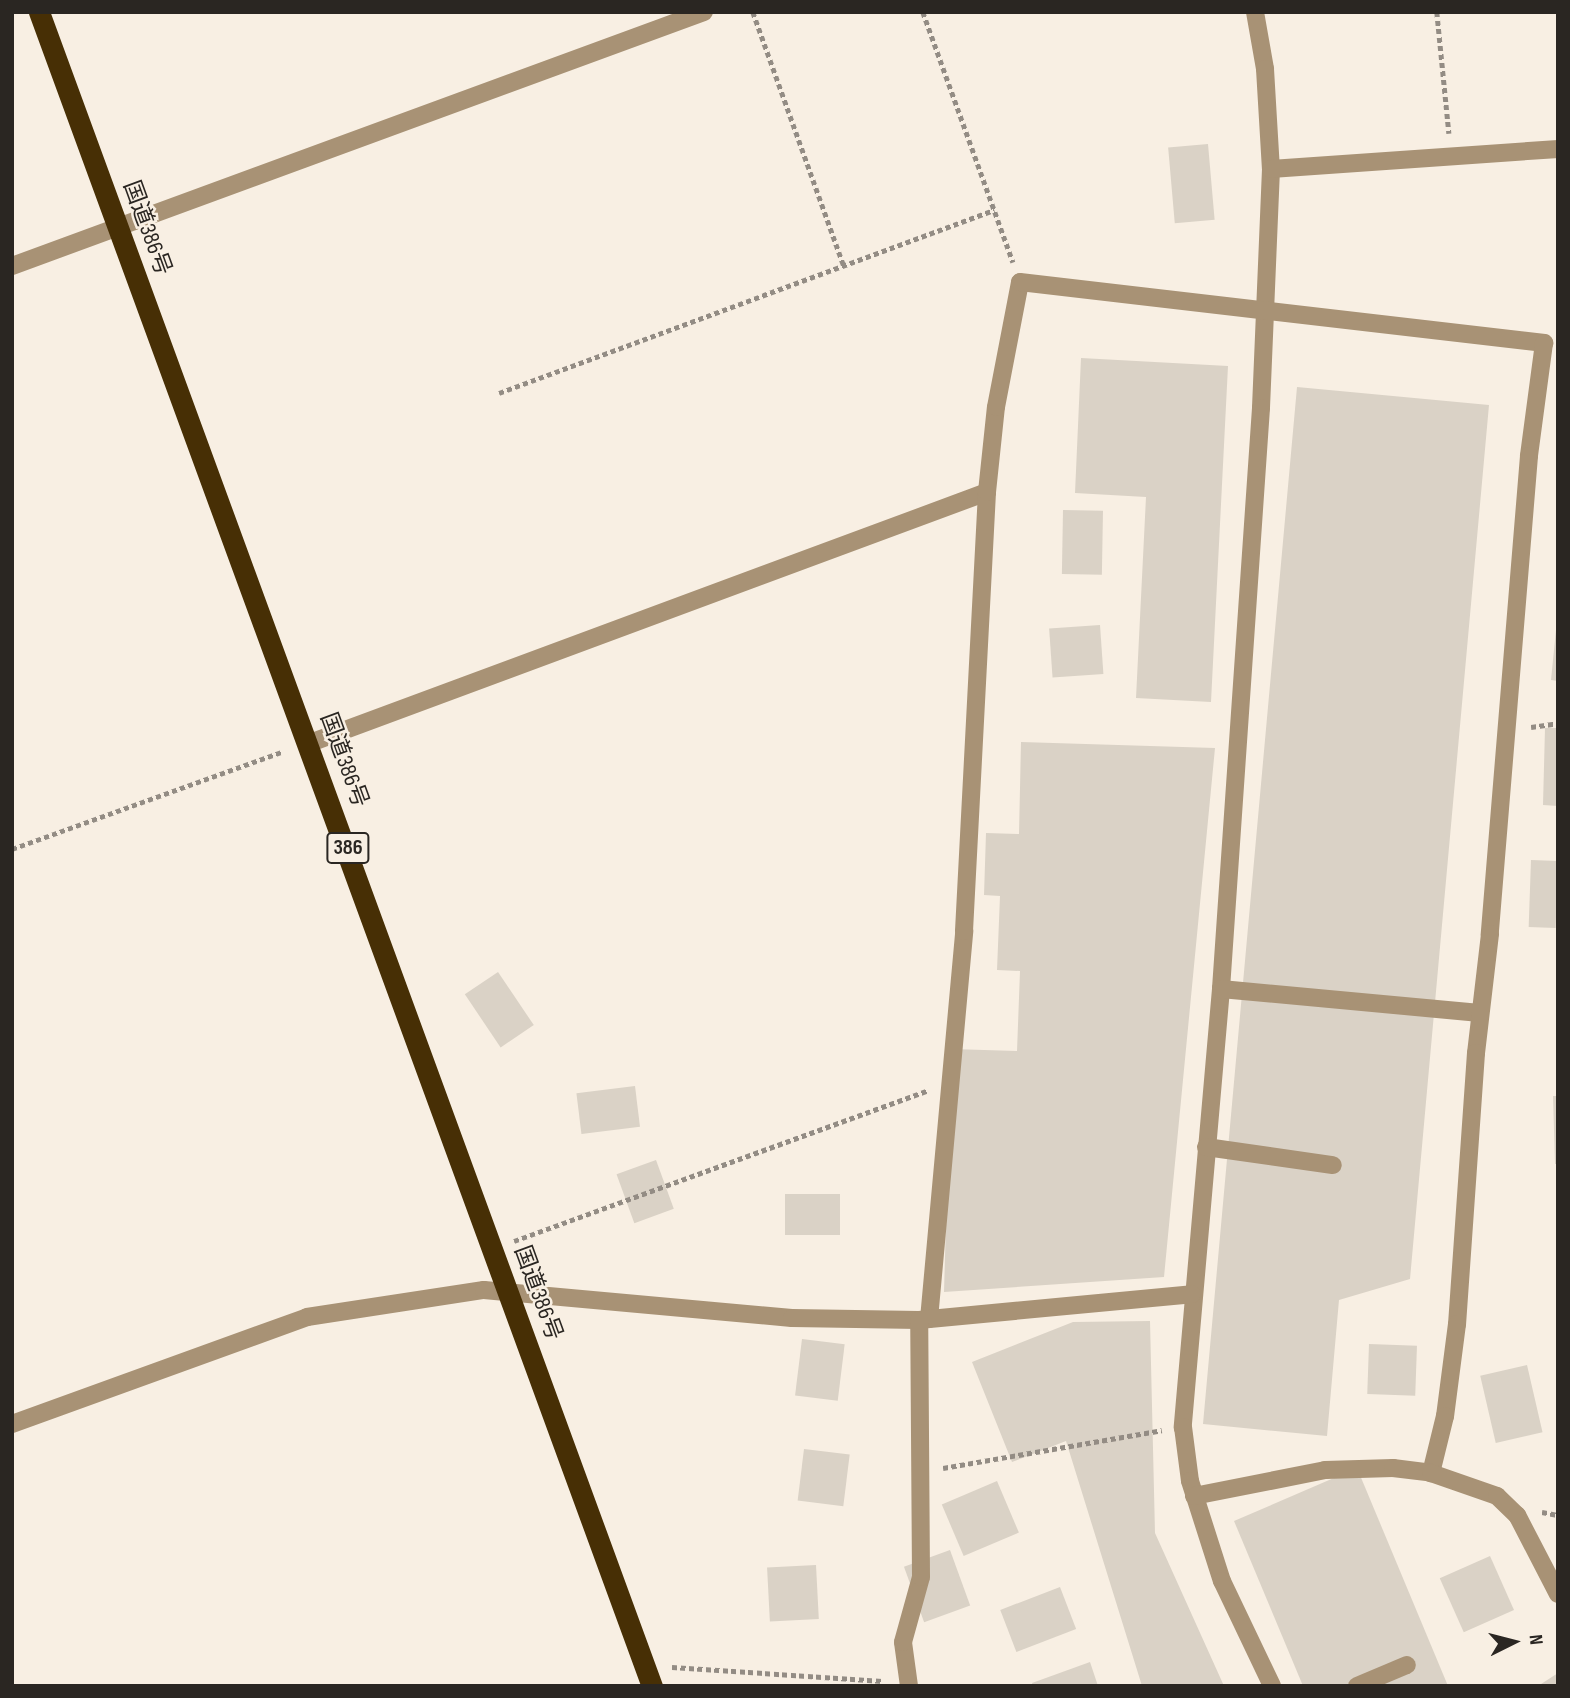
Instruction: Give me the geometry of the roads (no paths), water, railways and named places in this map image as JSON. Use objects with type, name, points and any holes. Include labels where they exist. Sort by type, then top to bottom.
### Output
[{"type":"highway","name":"国道386号","points":[[39,12],[310,743],[652,1686]]},
{"type":"street","points":[[12,266],[704,12]]},
{"type":"street","points":[[1255,12],[1265,69],[1271,169],[1261,408],[1221,989],[1192,1294],[1183,1427],[1194,1496],[1222,1581],[1272,1686]]},
{"type":"street","points":[[1271,169],[1558,149]]},
{"type":"street","points":[[909,1684],[903,1642],[921,1577],[920,1472],[924,1320],[951,1083],[964,932],[987,492],[996,407],[1020,282],[1544,343],[1529,456],[1480,1013],[1457,1324],[1445,1416],[1431,1473]]},
{"type":"street","points":[[310,743],[987,492]]},
{"type":"street","points":[[1221,989],[1480,1013]]},
{"type":"street","points":[[1206,1147],[1333,1165]]},
{"type":"street","points":[[12,1424],[307,1317],[484,1290],[792,1318],[924,1320],[1192,1294]]},
{"type":"street","points":[[1194,1496],[1325,1470],[1393,1468],[1431,1473],[1497,1496],[1517,1515],[1558,1594]]},
{"type":"street","points":[[1357,1686],[1407,1665]]}]
